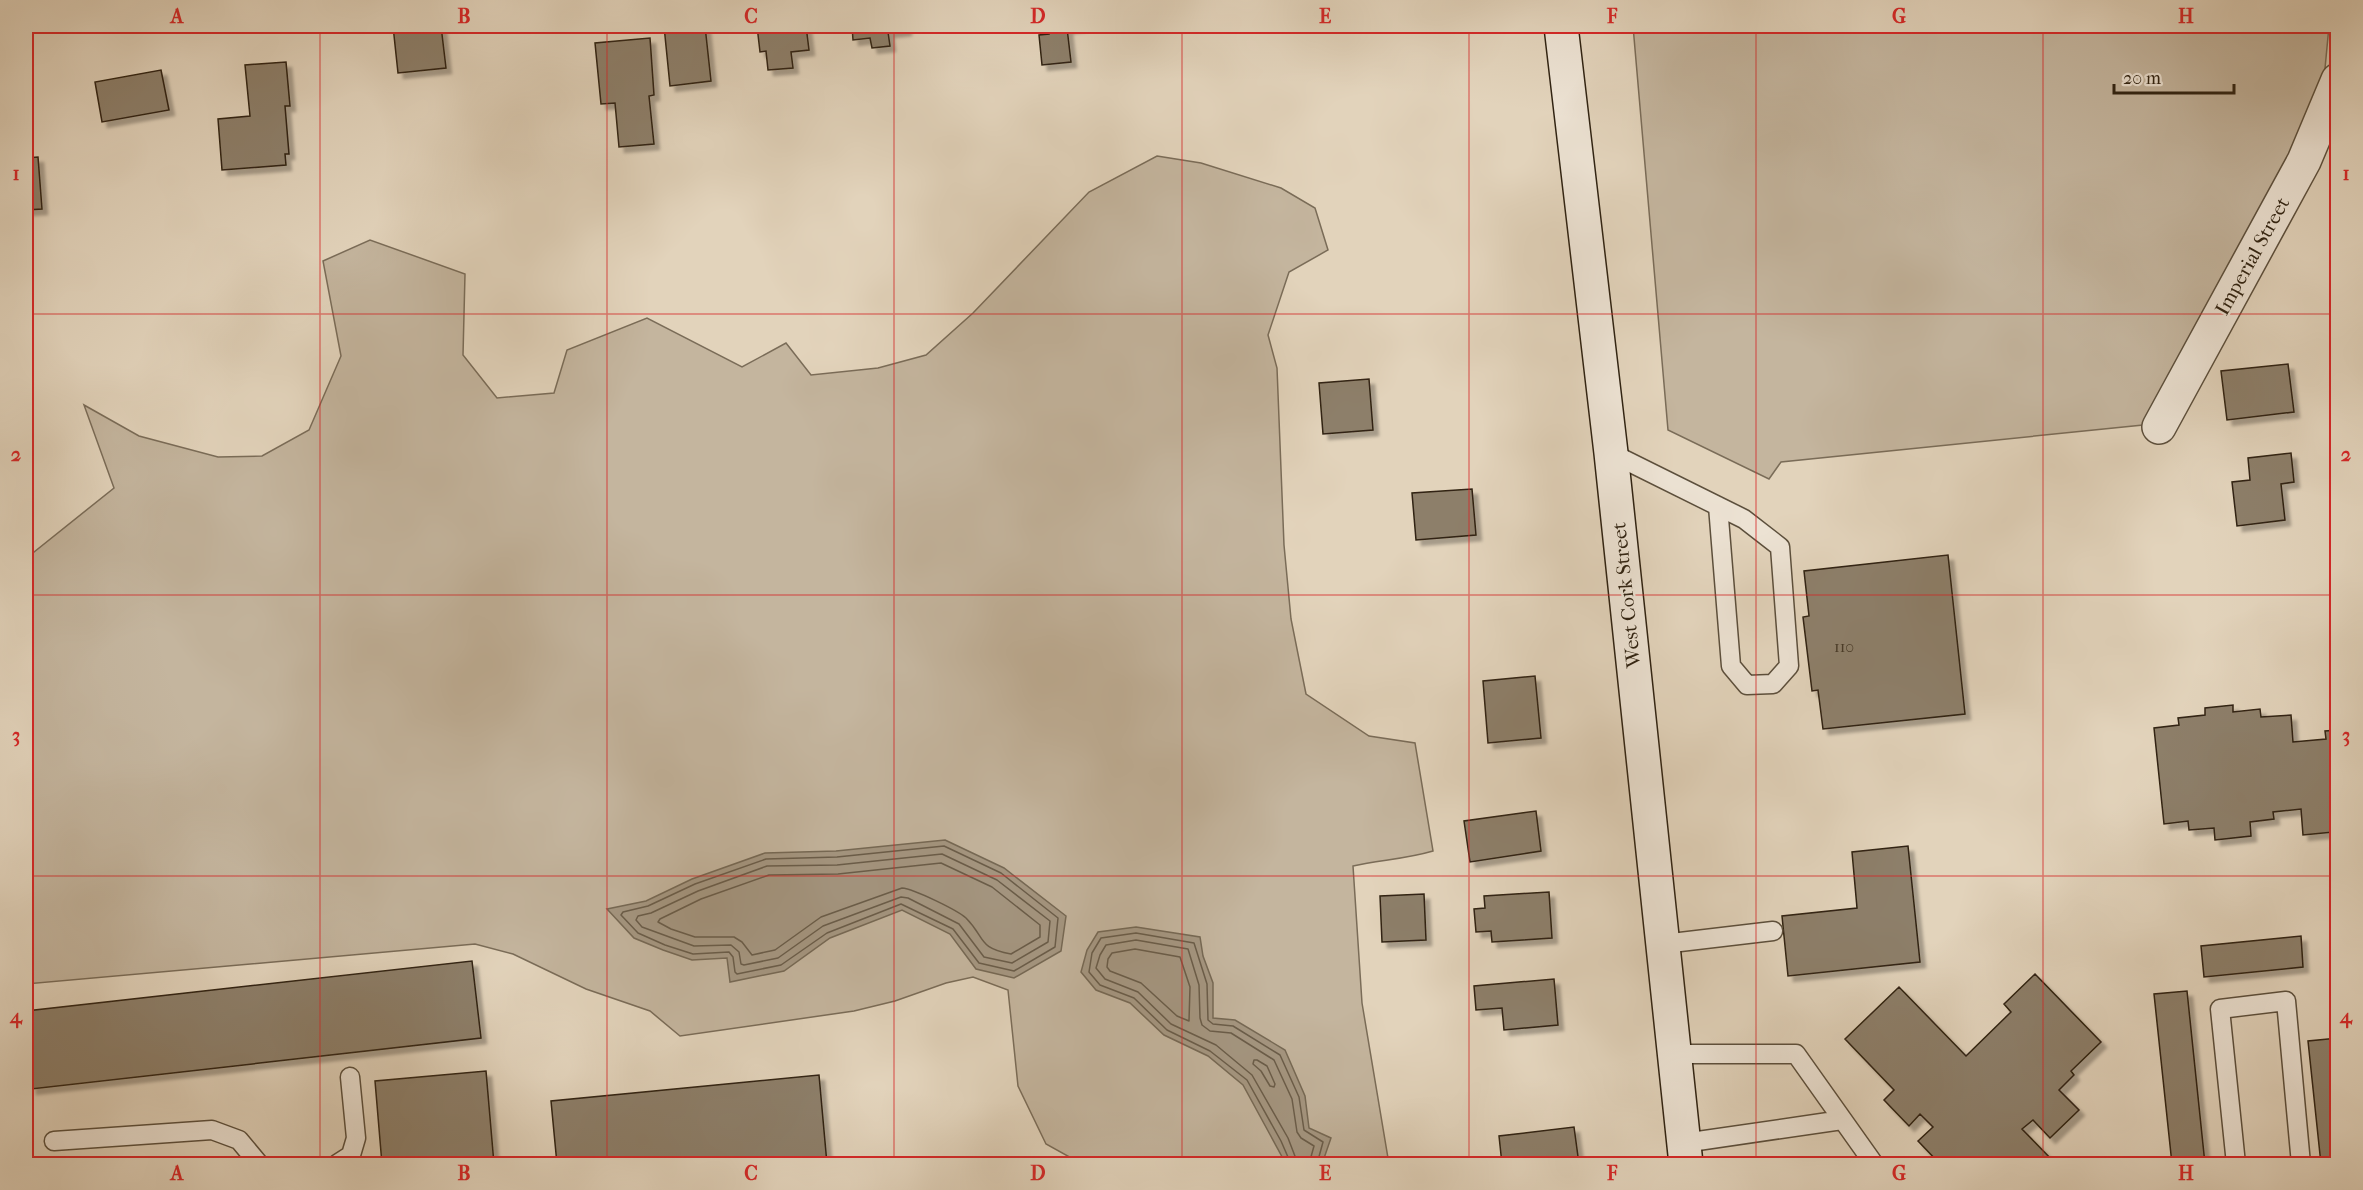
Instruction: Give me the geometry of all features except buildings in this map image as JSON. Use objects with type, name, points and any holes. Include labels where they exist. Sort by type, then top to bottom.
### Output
[{"type":"street","name":"West Cork Street","points":[[1561,26],[1611,453],[1685,1154]]},
{"type":"street","name":"Imperial Street","points":[[2159,427],[2304,161],[2337,80]]},
{"type":"lane","points":[[1611,453],[1718,506],[1744,519],[1780,547],[1789,666],[1773,684],[1747,685],[1731,666],[1718,506]]},
{"type":"lane","points":[[1663,944],[1773,931]]},
{"type":"lane","points":[[2236,1164],[2220,1009],[2286,1001],[2301,1164]]},
{"type":"lane","points":[[1674,1054],[1796,1054],[1874,1164]]},
{"type":"lane","points":[[337,1164],[351,1155],[356,1137],[350,1077]]},
{"type":"lane","points":[[1685,1154],[1842,1120]]},
{"type":"lane","points":[[54,1141],[212,1130],[239,1140],[259,1164]]},
{"type":"shaded area","points":[[1633,26],[2329,26],[2324,79],[2289,159],[2143,425],[1781,462],[1769,479],[1668,430]]},
{"type":"shaded area","points":[[1157,156],[1201,163],[1281,188],[1315,208],[1328,250],[1289,272],[1268,335],[1277,368],[1284,545],[1291,619],[1306,694],[1369,736],[1415,743],[1433,851],[1353,866],[1362,1003],[1389,1164],[1082,1164],[1046,1144],[1018,1086],[1008,990],[973,977],[854,1011],[680,1036],[650,1011],[586,989],[513,954],[475,944],[26,984],[26,556],[29,556],[114,488],[84,405],[139,436],[218,457],[262,456],[309,430],[341,356],[323,261],[370,240],[465,274],[463,355],[497,398],[554,393],[567,350],[647,318],[742,367],[786,343],[811,375],[878,368],[926,355],[973,313],[1089,192]]},
{"type":"water","points":[[945,840],[1004,868],[1066,916],[1061,951],[1014,978],[976,969],[950,934],[902,910],[830,938],[784,971],[730,982],[727,958],[692,960],[663,950],[634,938],[607,909],[646,901],[692,879],[765,853],[836,851]]},
{"type":"water","points":[[1136,927],[1200,937],[1203,956],[1213,983],[1213,1018],[1235,1020],[1285,1050],[1305,1096],[1309,1128],[1331,1138],[1322,1164],[1286,1164],[1243,1085],[1208,1056],[1164,1035],[1130,1003],[1096,990],[1081,972],[1087,950],[1098,932]]}]
